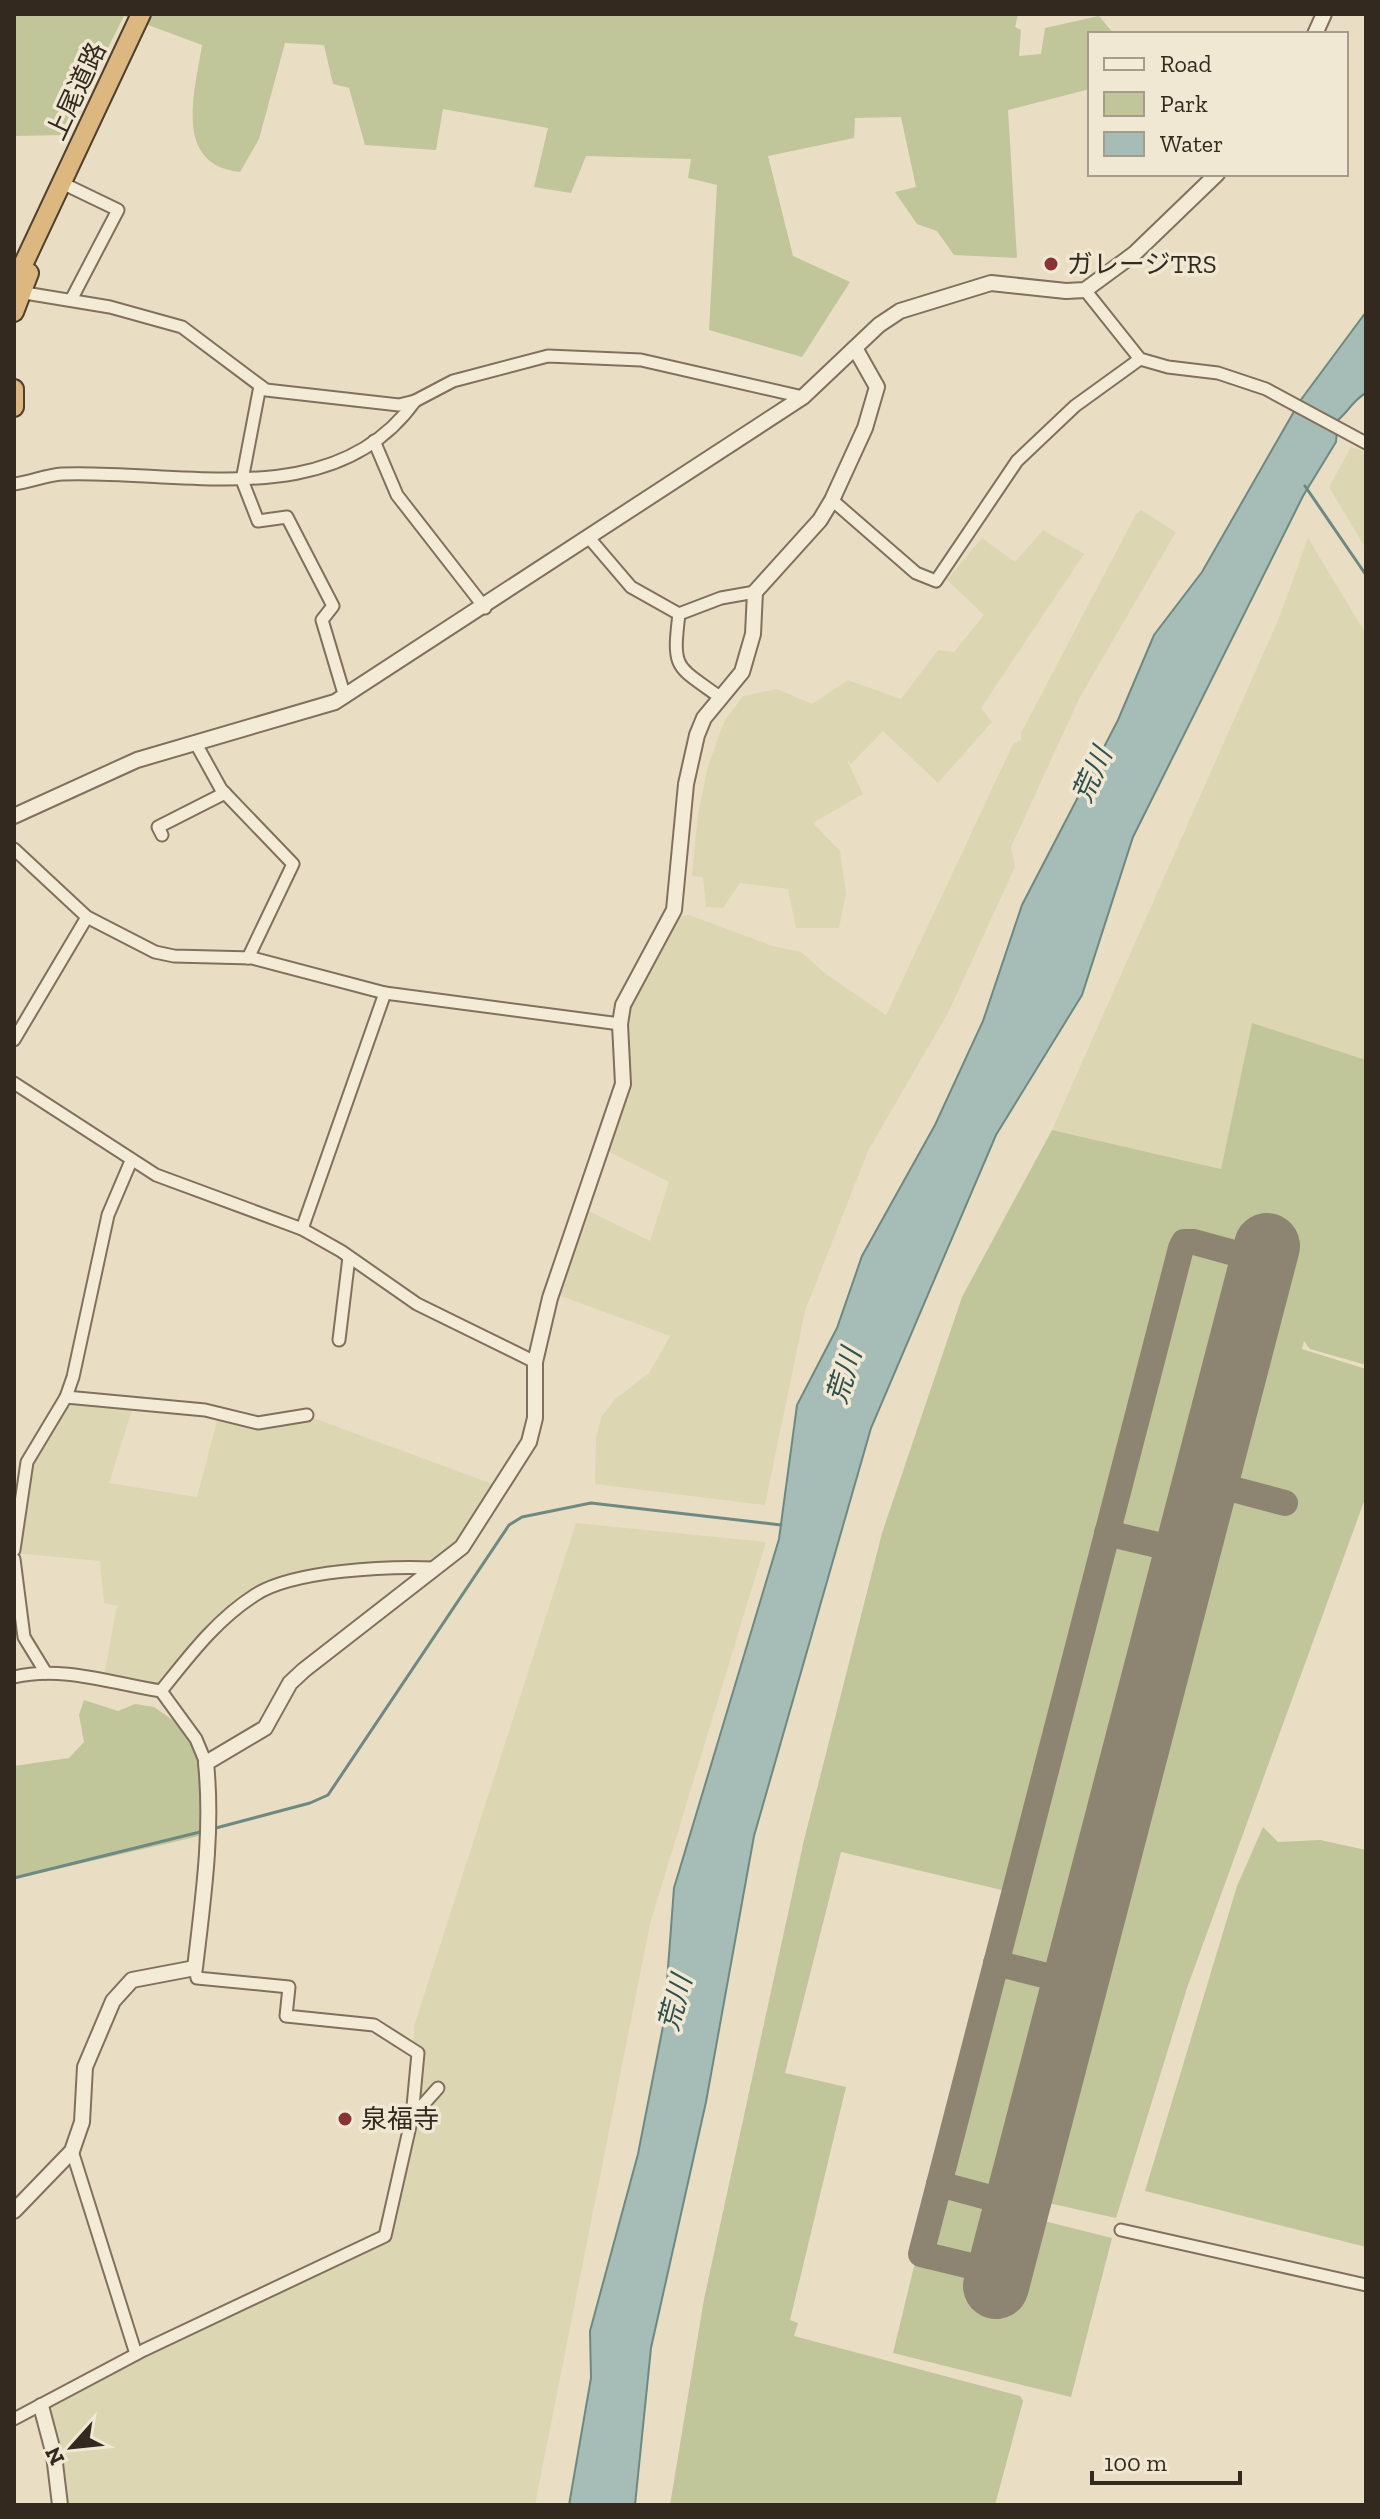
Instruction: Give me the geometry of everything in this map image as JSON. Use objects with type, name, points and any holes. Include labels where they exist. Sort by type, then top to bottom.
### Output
[{"type":"highway","name":"上尾道路","points":[[14,312],[17,289],[60,187],[141,14]]},
{"type":"highway","points":[[14,389],[14,407]]},
{"type":"street","points":[[14,816],[97,776],[195,742],[345,697],[803,397],[900,311],[991,283],[1066,291],[1085,290],[1134,254],[1215,176]]},
{"type":"street","points":[[60,187],[118,210],[71,300]]},
{"type":"street","points":[[17,289],[182,327],[260,386],[399,405],[415,401],[453,381],[548,356],[641,360],[803,397]]},
{"type":"street","points":[[1085,290],[1140,359],[1168,367],[1218,373],[1266,389],[1361,442]]},
{"type":"street","points":[[679,614],[721,598],[755,592],[820,520],[832,500],[877,395],[877,387],[855,348]]},
{"type":"street","points":[[832,500],[916,573],[936,581],[1017,461],[1075,406],[1140,359]]},
{"type":"street","points":[[260,386],[242,480],[258,521],[287,517],[333,606],[322,620],[345,697]]},
{"type":"street","points":[[14,484],[58,474],[242,480],[305,471],[336,461],[374,441],[415,401]]},
{"type":"street","points":[[374,441],[397,495],[485,608]]},
{"type":"street","points":[[590,539],[631,587],[679,614]]},
{"type":"street","points":[[206,1763],[265,1728],[290,1683],[462,1547],[529,1442],[535,1418],[535,1362],[550,1298],[623,1084],[620,1024],[633,984],[674,910],[686,784],[704,718],[742,672],[753,634],[755,592]]},
{"type":"street","points":[[679,614],[675,659],[679,667],[721,698]]},
{"type":"street","points":[[195,742],[225,793],[293,864],[248,958]]},
{"type":"street","points":[[162,835],[158,827],[225,793]]},
{"type":"street","points":[[14,849],[87,917],[155,952],[174,956],[248,958],[385,993],[620,1024]]},
{"type":"street","points":[[14,1040],[87,917]]},
{"type":"street","points":[[302,1229],[385,993]]},
{"type":"street","points":[[14,1083],[131,1161],[194,1191],[302,1229],[417,1304],[535,1362]]},
{"type":"street","points":[[14,1550],[16,1504],[27,1462],[66,1397],[108,1215],[131,1161]]},
{"type":"street","points":[[339,1340],[349,1257]]},
{"type":"street","points":[[66,1397],[205,1410],[258,1423],[307,1415]]},
{"type":"street","points":[[14,1559],[16,1596],[24,1637],[46,1673]]},
{"type":"street","points":[[161,1691],[206,1634],[256,1594],[281,1582],[398,1567],[435,1568]]},
{"type":"street","points":[[14,1677],[46,1673],[161,1691],[196,1739],[206,1763],[210,1806],[208,1862],[195,1968],[197,1978],[289,1987],[286,2016],[374,2025],[418,2053],[412,2117],[385,2236],[136,2354],[14,2419]]},
{"type":"street","points":[[14,2211],[72,2151],[82,2122],[85,2067],[113,2001],[132,1980],[195,1968]]},
{"type":"street","points":[[412,2117],[438,2088]]},
{"type":"street","points":[[72,2151],[136,2354]]},
{"type":"street","points":[[1121,2230],[1366,2285]]},
{"type":"street","points":[[41,2406],[54,2455],[60,2505]]},
{"type":"shaded area","points":[[1351,447],[1366,452],[1366,549],[1329,487]]},
{"type":"shaded area","points":[[1141,510],[1176,532],[1080,697],[1011,847],[1015,867],[948,1013],[868,1151],[805,1311],[765,1505],[595,1484],[596,1437],[602,1416],[615,1399],[649,1373],[670,1336],[561,1296],[587,1210],[650,1241],[669,1182],[608,1151],[626,1090],[626,1013],[678,916],[689,915],[773,946],[801,952],[826,974],[886,1015],[1013,744],[1021,740],[1021,733],[1136,514]]},
{"type":"shaded area","points":[[1043,530],[1084,554],[981,708],[992,722],[938,783],[883,731],[851,764],[847,760],[863,794],[813,823],[840,851],[846,894],[839,928],[796,928],[788,889],[740,883],[723,908],[706,907],[703,877],[692,876],[698,814],[708,766],[724,722],[743,696],[777,689],[812,704],[848,680],[901,699],[938,650],[954,652],[984,615],[947,580],[982,538],[1015,562]]},
{"type":"shaded area","points":[[1308,538],[1366,634],[1366,1060],[1252,1023],[1221,1169],[1052,1130],[1279,618]]},
{"type":"shaded area","points":[[66,1397],[135,1401],[109,1483],[197,1497],[219,1413],[258,1423],[305,1415],[501,1487],[462,1547],[435,1568],[294,1579],[229,1615],[161,1691],[103,1681],[117,1606],[104,1603],[100,1561],[14,1553],[27,1462]]},
{"type":"shaded area","points":[[576,1523],[766,1542],[650,1924],[535,2505],[60,2505],[41,2406],[385,2236],[413,2112],[414,2026]]},
{"type":"green space","points":[[14,14],[1018,14],[1015,27],[1021,30],[1019,56],[1041,54],[1045,28],[1099,16],[1112,32],[1088,32],[1088,90],[1008,110],[1017,258],[954,255],[937,231],[917,224],[895,192],[916,187],[901,117],[855,118],[854,138],[768,156],[793,256],[850,282],[802,357],[709,330],[717,185],[688,178],[691,159],[586,156],[571,193],[534,187],[548,128],[443,109],[436,150],[365,145],[349,88],[333,84],[324,45],[285,43],[259,139],[240,172],[219,166],[204,156],[196,141],[193,104],[202,45],[124,16],[64,135],[14,136]]},
{"type":"green space","points":[[1252,1023],[1366,1060],[1366,1365],[1310,1349],[1304,1341],[1302,1349],[1366,1369],[1366,1496],[1187,1988],[1116,2218],[1039,2201],[1284,1247],[1252,1236],[1249,1249],[1178,1231],[1006,1891],[841,1852],[785,2073],[846,2087],[790,2320],[798,2323],[794,2336],[1020,2396],[1023,2401],[995,2505],[670,2505],[704,2299],[804,1840],[882,1533],[962,1297],[1052,1130],[1221,1169]]},
{"type":"green space","points":[[1189,1251],[1244,1266],[1171,1540],[1117,1528]]},
{"type":"green space","points":[[1112,1544],[1167,1557],[1061,1970],[1009,1956]]},
{"type":"green space","points":[[84,1700],[118,1711],[135,1704],[154,1707],[194,1735],[206,1763],[208,1834],[14,1879],[14,1766],[69,1758],[84,1742],[79,1715]]},
{"type":"green space","points":[[1263,1827],[1278,1842],[1320,1840],[1366,1850],[1366,2247],[1145,2191],[1237,1886]]},
{"type":"green space","points":[[1004,1974],[1054,1990],[1000,2191],[949,2178]]},
{"type":"green space","points":[[942,2198],[995,2211],[984,2261],[931,2249]]},
{"type":"green space","points":[[1032,2218],[1112,2238],[1071,2397],[893,2353],[916,2258],[980,2276],[978,2287],[1017,2295]]},
{"type":"water","name":"荒川","points":[[1366,312],[1366,393],[1338,420],[1336,442],[1303,496],[1133,837],[1082,995],[996,1135],[871,1428],[754,1836],[706,2102],[651,2348],[635,2505],[569,2505],[591,2378],[590,2331],[638,2154],[664,2021],[674,1888],[779,1539],[797,1405],[837,1328],[862,1256],[935,1125],[983,1021],[1022,905],[1118,720],[1154,635],[1202,572],[1300,401]]},
{"type":"waterway","points":[[1305,486],[1366,575]]},
{"type":"waterway","points":[[212,1829],[310,1803],[328,1795],[509,1525],[522,1517],[591,1503],[781,1525]]},
{"type":"waterway","points":[[14,1878],[204,1831]]},
{"type":"taxiway","points":[[1000,2273],[921,2254],[1181,1248],[1184,1242],[1194,1242],[1263,1261]]},
{"type":"taxiway","points":[[1206,1482],[1285,1503]]},
{"type":"taxiway","points":[[1107,1533],[1187,1552]]},
{"type":"taxiway","points":[[996,1963],[1075,1983]]},
{"type":"taxiway","points":[[939,2184],[1017,2205]]},
{"type":"runway","points":[[996,2286],[1267,1246]]},
{"type":"place","name":"ガレージTRS","points":[[1051,264]]},
{"type":"place","name":"泉福寺","points":[[345,2119]]}]
